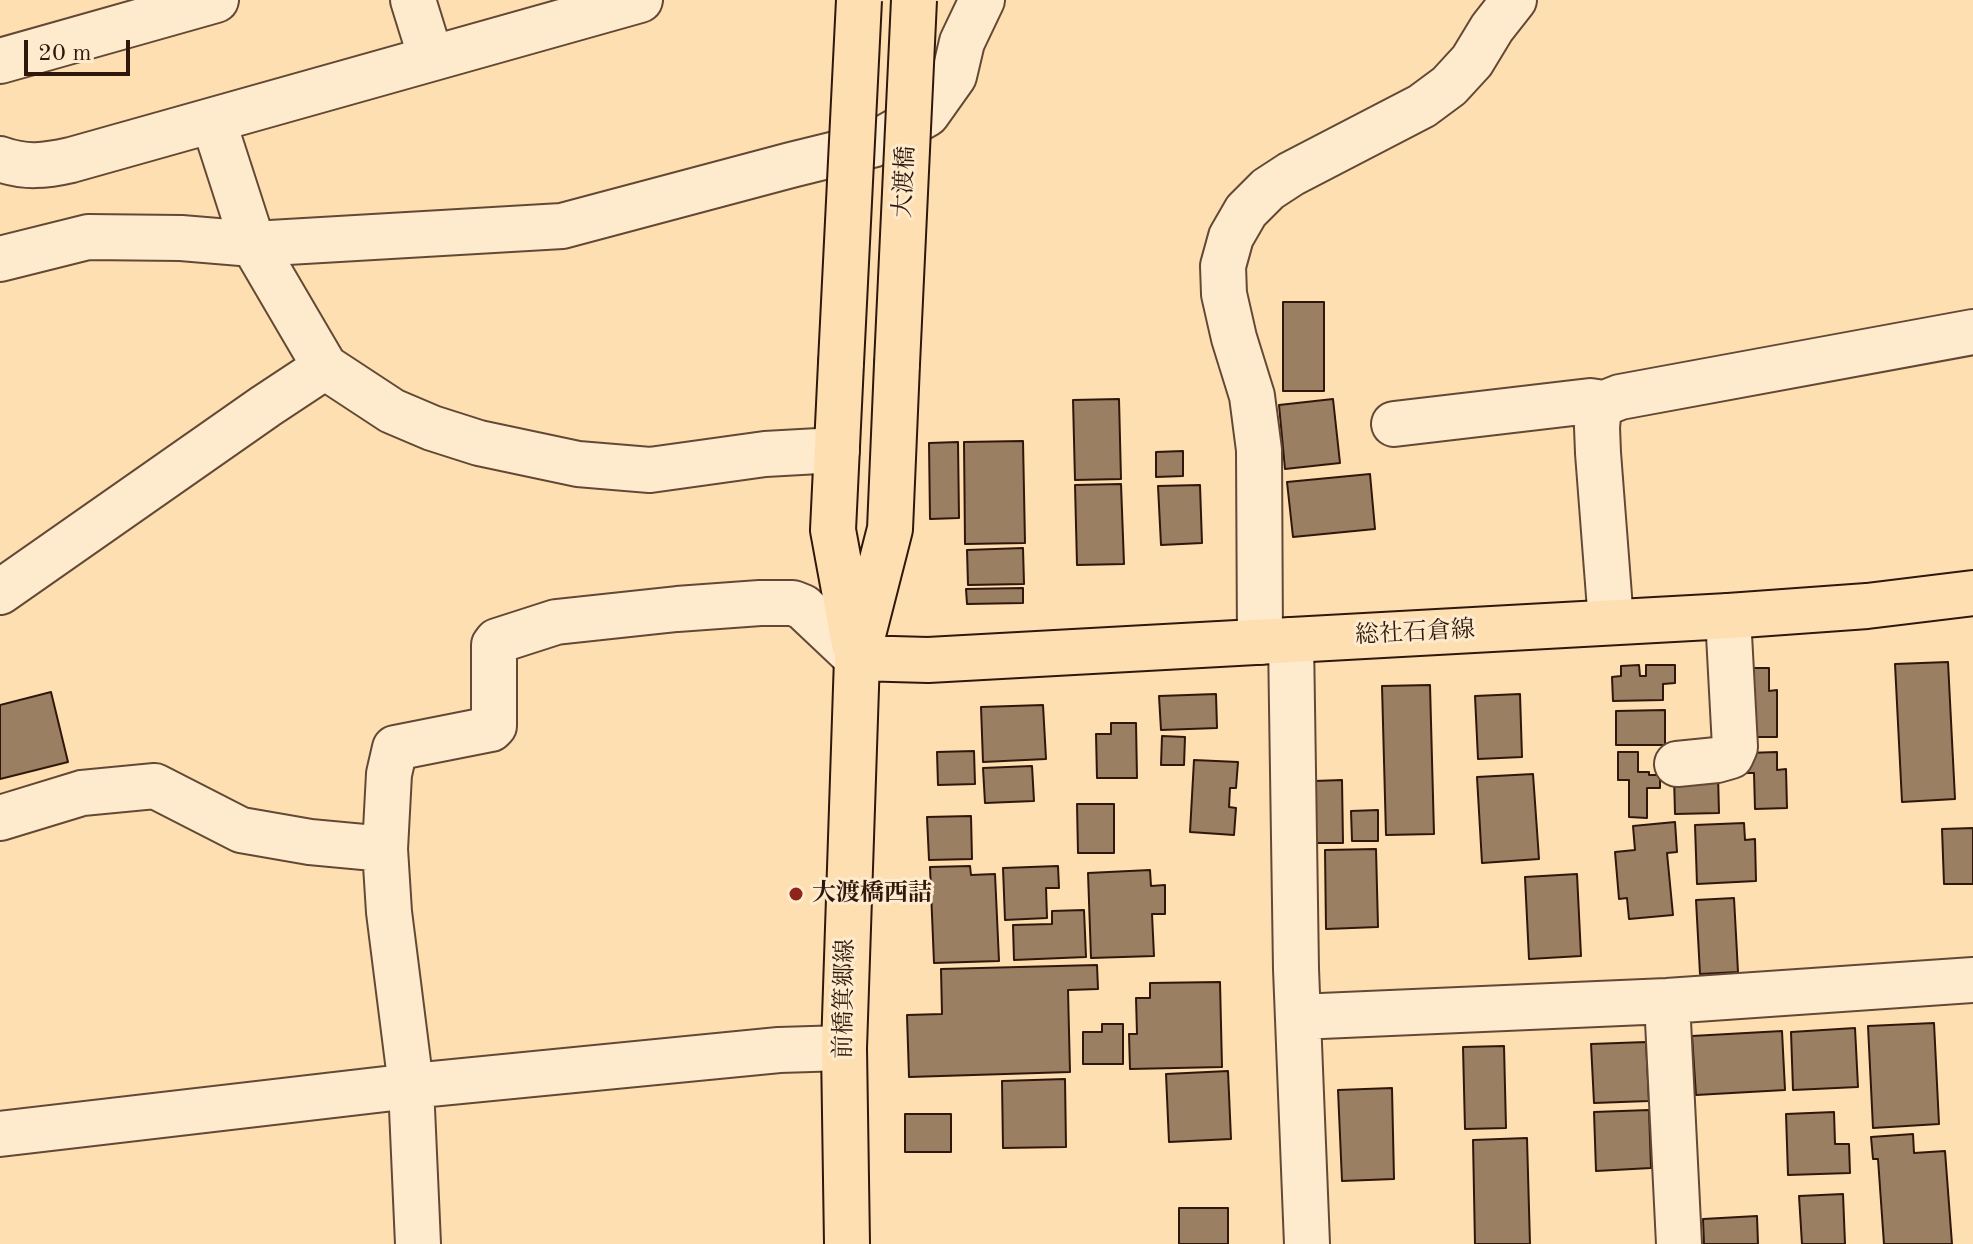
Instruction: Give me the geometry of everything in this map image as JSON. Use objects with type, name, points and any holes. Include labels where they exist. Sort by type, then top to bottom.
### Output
[{"type":"main road","name":"前橋箕郷線","points":[[857,658],[833,530],[859,0]]},
{"type":"main road","name":"大渡橋","points":[[897,364],[914,0]]},
{"type":"main road","name":"前橋箕郷線","points":[[847,1244],[844,1048],[857,658],[890,529],[897,364]]},
{"type":"main road","name":"総社石倉線","points":[[857,658],[928,660],[1728,616],[1867,606],[1973,593]]},
{"type":"street","points":[[0,61],[216,0]]},
{"type":"street","points":[[413,0],[431,58]]},
{"type":"street","points":[[0,159],[16,165],[49,165],[640,0]]},
{"type":"street","points":[[0,259],[88,237],[181,238],[253,244],[562,226],[872,145],[927,114],[954,76],[962,42],[982,0]]},
{"type":"street","points":[[1307,1244],[1298,1017],[1276,641],[1252,396],[1224,294],[1223,266],[1231,237],[1246,211],[1268,189],[1422,106],[1449,86],[1472,61],[1514,0]]},
{"type":"street","points":[[213,120],[253,244],[325,367],[392,411],[479,443],[578,464],[650,470],[765,454],[837,450]]},
{"type":"street","points":[[1611,622],[1598,453],[1601,407],[1620,397],[1973,332]]},
{"type":"street","points":[[0,592],[325,367]]},
{"type":"street","points":[[1394,424],[1590,401],[1597,402],[1601,407]]},
{"type":"street","points":[[418,1244],[411,1086],[389,912],[385,849],[389,774],[395,748],[491,729],[494,726],[494,645],[497,641],[556,622],[677,609],[793,603],[803,607],[857,658]]},
{"type":"street","points":[[1677,764],[1731,756],[1735,747],[1728,616]]},
{"type":"street","points":[[0,818],[82,793],[155,786],[241,830],[310,842],[385,849]]},
{"type":"street","points":[[1298,1017],[1667,1001],[1973,980]]},
{"type":"street","points":[[1667,1001],[1679,1244]]},
{"type":"street","points":[[0,1134],[411,1086],[779,1050],[844,1048]]},
{"type":"building","points":[[1283,302],[1324,302],[1324,391],[1283,391]]},
{"type":"building","points":[[1119,399],[1121,479],[1075,480],[1073,400]]},
{"type":"building","points":[[1333,399],[1340,463],[1285,469],[1279,405]]},
{"type":"building","points":[[1023,441],[1025,543],[965,544],[964,442]]},
{"type":"building","points":[[958,442],[959,518],[930,519],[929,443]]},
{"type":"building","points":[[1183,451],[1183,476],[1156,477],[1156,452]]},
{"type":"building","points":[[1370,474],[1375,529],[1293,537],[1287,482]]},
{"type":"building","points":[[1121,484],[1124,564],[1077,565],[1075,485]]},
{"type":"building","points":[[1200,485],[1202,543],[1161,545],[1158,486]]},
{"type":"building","points":[[1023,548],[1024,584],[968,585],[967,550]]},
{"type":"building","points":[[1023,588],[1023,603],[967,604],[966,589]]},
{"type":"building","points":[[1948,662],[1955,799],[1902,802],[1895,664]]},
{"type":"building","points":[[1639,665],[1640,676],[1646,676],[1646,665],[1675,665],[1675,683],[1663,684],[1663,700],[1613,701],[1612,677],[1621,676],[1621,666]]},
{"type":"building","points":[[1744,668],[1769,668],[1769,691],[1777,690],[1777,737],[1752,737]]},
{"type":"building","points":[[1430,685],[1434,834],[1386,835],[1382,686]]},
{"type":"building","points":[[51,692],[68,762],[0,779],[0,705]]},
{"type":"building","points":[[1216,694],[1217,728],[1161,730],[1159,696]]},
{"type":"building","points":[[1520,694],[1522,757],[1478,759],[1475,696]]},
{"type":"building","points":[[1043,705],[1046,759],[983,762],[981,707]]},
{"type":"building","points":[[1665,710],[1665,745],[1616,745],[1616,711]]},
{"type":"building","points":[[1111,723],[1136,723],[1137,778],[1097,778],[1096,734],[1111,734]]},
{"type":"building","points":[[1162,736],[1185,737],[1184,765],[1161,765]]},
{"type":"building","points":[[974,751],[975,784],[938,785],[937,752]]},
{"type":"building","points":[[1618,752],[1638,752],[1638,772],[1660,775],[1660,788],[1647,788],[1647,818],[1629,817],[1629,780],[1618,780]]},
{"type":"building","points":[[1777,752],[1777,770],[1786,769],[1787,808],[1755,809],[1754,773],[1747,773],[1747,753]]},
{"type":"building","points":[[1194,760],[1238,762],[1236,788],[1230,788],[1229,807],[1236,808],[1234,835],[1190,832]]},
{"type":"building","points":[[1032,766],[1034,801],[985,803],[983,768]]},
{"type":"building","points":[[1533,774],[1539,859],[1482,863],[1477,777]]},
{"type":"building","points":[[1718,775],[1719,813],[1675,814],[1674,776]]},
{"type":"building","points":[[1342,780],[1343,843],[1316,843],[1314,781]]},
{"type":"building","points":[[1077,804],[1114,804],[1114,853],[1078,853]]},
{"type":"building","points":[[1378,810],[1378,841],[1352,841],[1351,811]]},
{"type":"building","points":[[971,816],[972,859],[929,860],[927,817]]},
{"type":"building","points":[[1675,822],[1677,852],[1667,853],[1673,915],[1629,919],[1627,898],[1619,899],[1615,852],[1635,850],[1633,826]]},
{"type":"building","points":[[1744,823],[1745,840],[1755,839],[1756,881],[1697,884],[1695,825]]},
{"type":"building","points":[[1973,828],[1973,884],[1944,884],[1942,829]]},
{"type":"building","points":[[1376,849],[1378,927],[1326,929],[1325,850]]},
{"type":"building","points":[[970,866],[971,875],[995,874],[999,961],[934,963],[930,867]]},
{"type":"building","points":[[1058,866],[1059,888],[1046,888],[1047,918],[1005,920],[1003,868]]},
{"type":"building","points":[[1150,870],[1151,886],[1165,885],[1165,914],[1152,914],[1154,956],[1091,958],[1088,873]]},
{"type":"building","points":[[1577,874],[1581,956],[1529,959],[1525,877]]},
{"type":"building","points":[[1734,898],[1738,972],[1700,974],[1696,900]]},
{"type":"building","points":[[1084,910],[1086,957],[1014,960],[1013,925],[1052,924],[1052,911]]},
{"type":"building","points":[[1097,965],[1098,989],[1068,990],[1070,1072],[909,1077],[907,1015],[942,1014],[941,969]]},
{"type":"building","points":[[1220,982],[1222,1067],[1130,1069],[1129,1034],[1137,1034],[1136,998],[1150,998],[1150,983]]},
{"type":"building","points":[[1934,1023],[1939,1124],[1873,1128],[1868,1026]]},
{"type":"building","points":[[1102,1024],[1123,1024],[1123,1064],[1083,1064],[1083,1032],[1102,1032]]},
{"type":"building","points":[[1855,1028],[1858,1087],[1793,1090],[1791,1032]]},
{"type":"building","points":[[1782,1031],[1785,1090],[1696,1095],[1692,1036]]},
{"type":"building","points":[[1646,1042],[1649,1101],[1594,1103],[1591,1044]]},
{"type":"building","points":[[1504,1046],[1506,1128],[1465,1129],[1463,1047]]},
{"type":"building","points":[[1228,1071],[1231,1139],[1169,1142],[1166,1074]]},
{"type":"building","points":[[1065,1079],[1066,1147],[1003,1148],[1002,1081]]},
{"type":"building","points":[[1392,1088],[1394,1179],[1342,1181],[1338,1090]]},
{"type":"building","points":[[1649,1110],[1651,1168],[1596,1171],[1594,1112]]},
{"type":"building","points":[[1834,1112],[1835,1144],[1849,1144],[1850,1173],[1788,1175],[1786,1114]]},
{"type":"building","points":[[905,1114],[951,1114],[951,1152],[905,1152]]},
{"type":"building","points":[[1913,1134],[1914,1153],[1945,1151],[1952,1244],[1884,1244],[1878,1159],[1873,1159],[1871,1137]]},
{"type":"building","points":[[1527,1138],[1530,1244],[1475,1244],[1473,1140]]},
{"type":"building","points":[[1843,1194],[1845,1244],[1802,1244],[1799,1196]]},
{"type":"building","points":[[1179,1208],[1228,1208],[1228,1244],[1179,1244]]},
{"type":"building","points":[[1757,1216],[1758,1244],[1704,1244],[1703,1219]]},
{"type":"place","name":"大渡橋西詰","points":[[796,894]]}]
